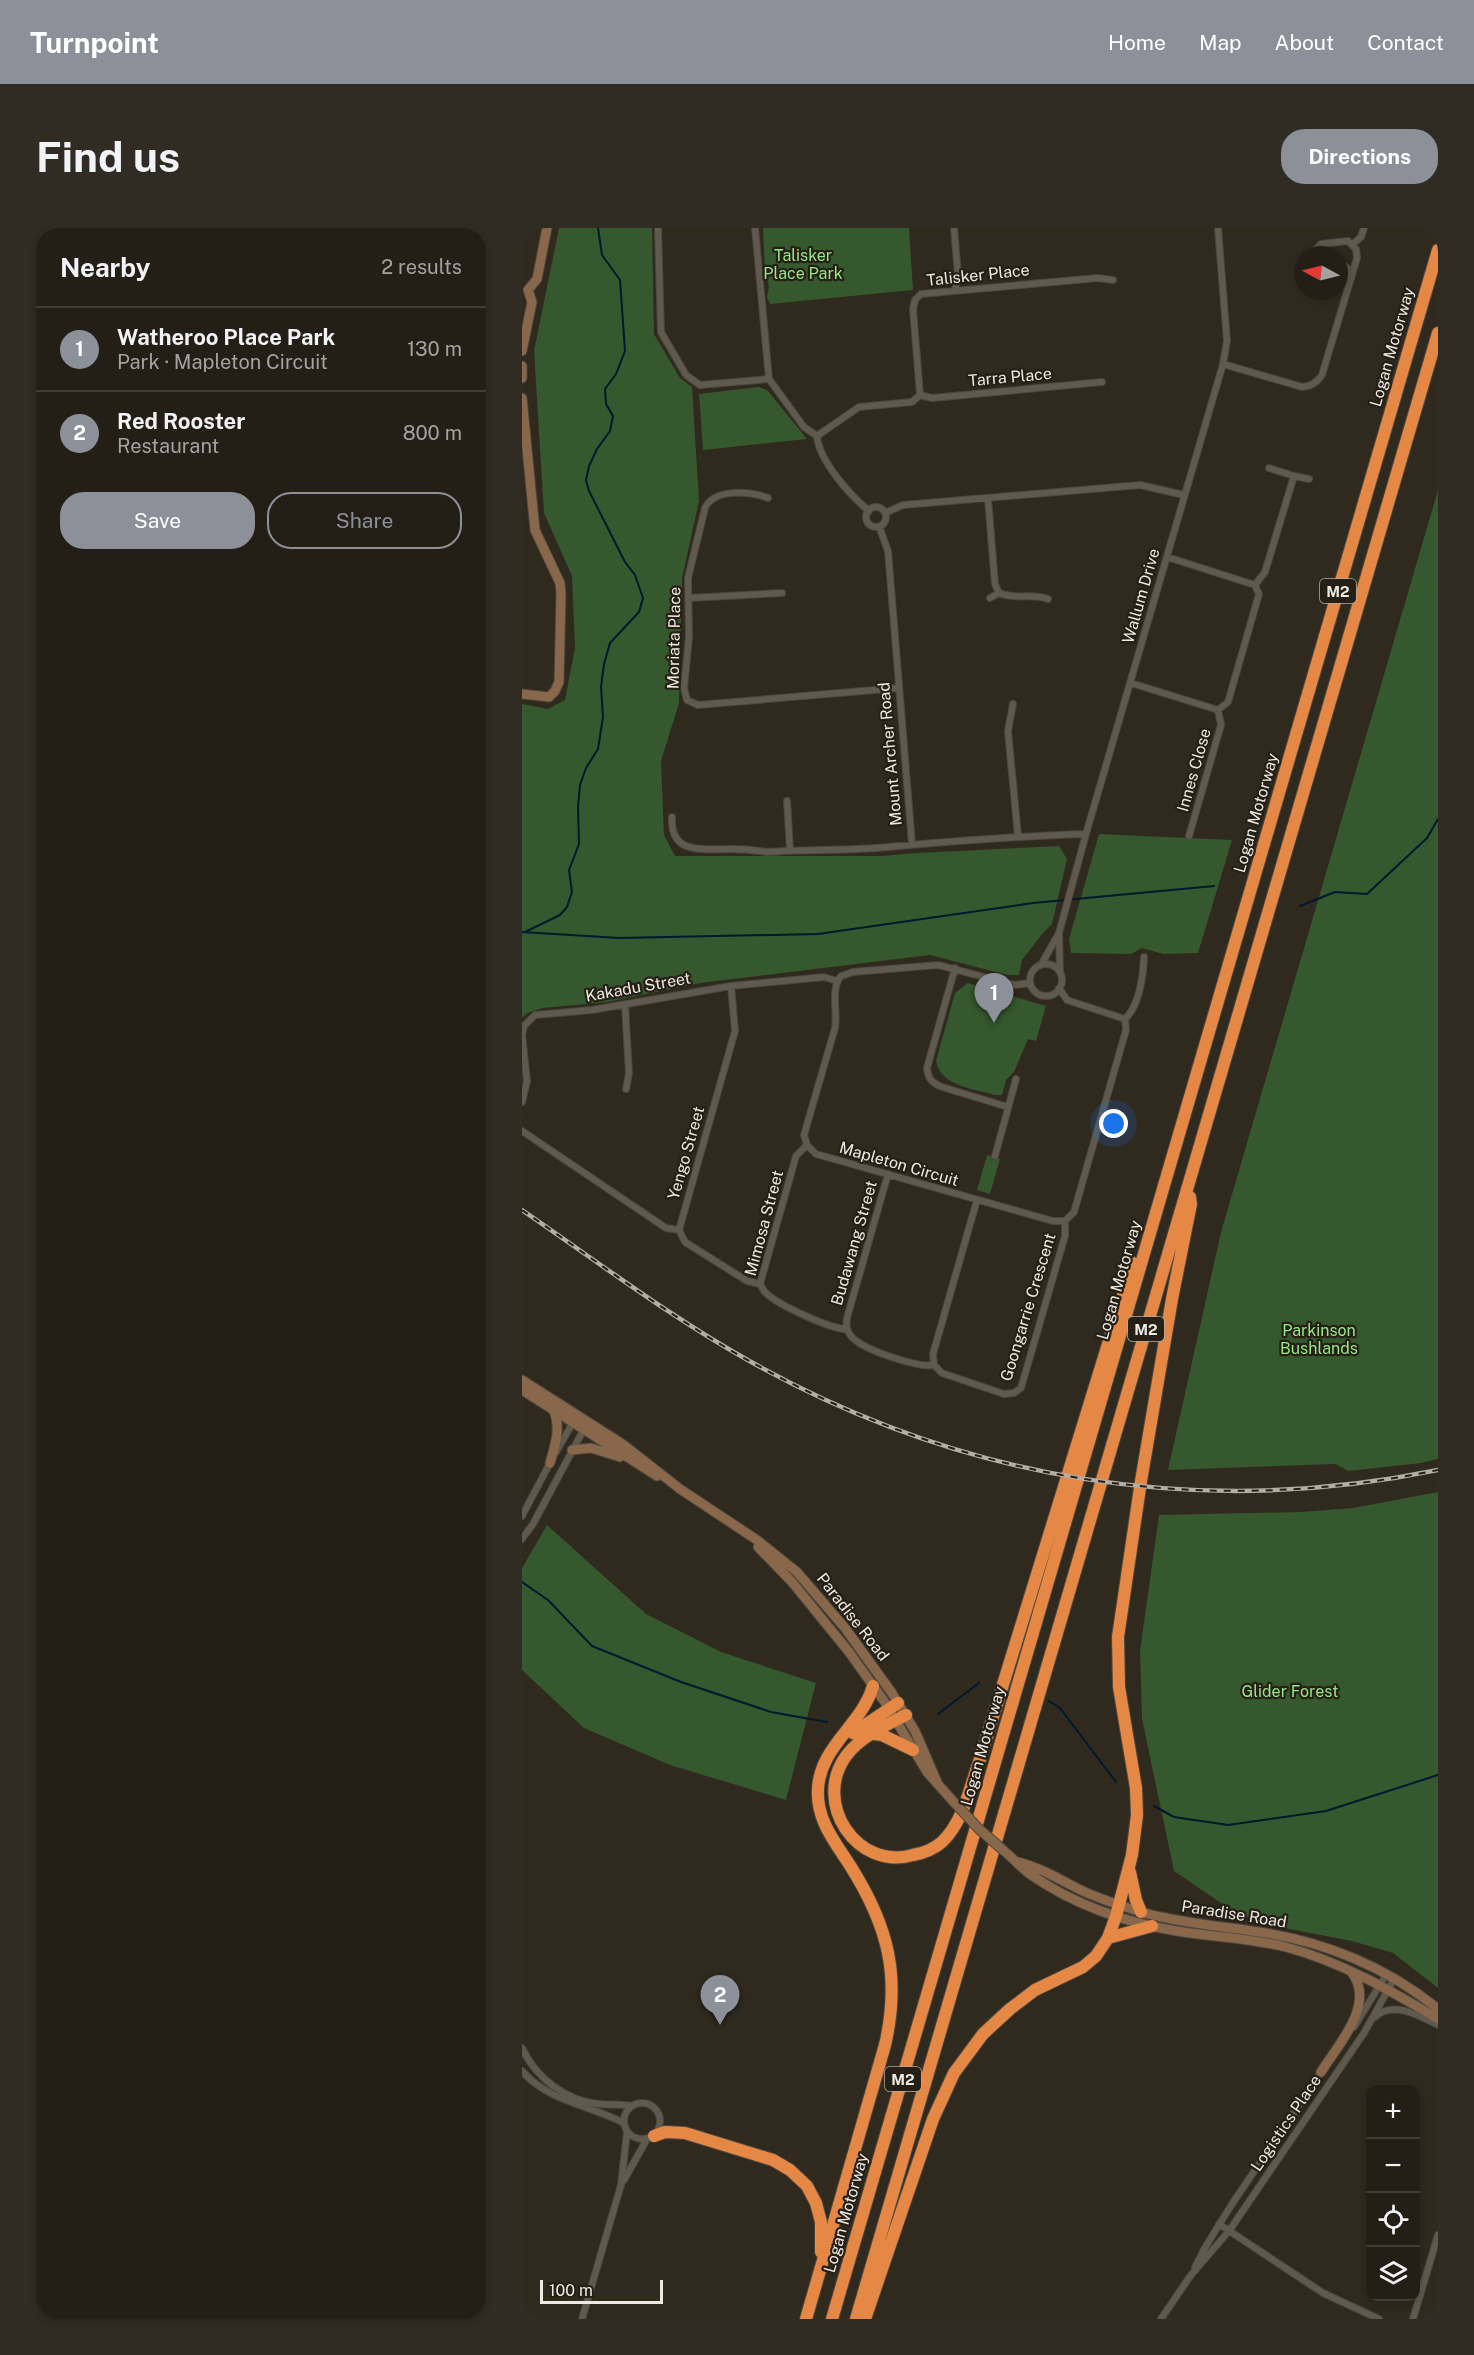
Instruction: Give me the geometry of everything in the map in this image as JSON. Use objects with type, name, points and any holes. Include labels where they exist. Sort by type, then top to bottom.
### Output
[{"type":"highway","name":"Logan Motorway","points":[[832,2319],[1438,250]]},
{"type":"highway","name":"M2","points":[[856,2319],[1438,333]]},
{"type":"highway","points":[[865,2319],[933,2119],[954,2073],[983,2034],[1010,2008],[1035,1990],[1090,1962],[1102,1948],[1108,1938],[1129,1868],[1136,1832],[1137,1801],[1119,1687],[1118,1637],[1141,1481],[1172,1299],[1191,1204],[1189,1184]]},
{"type":"highway","points":[[901,1718],[855,1746],[840,1766],[834,1790],[834,1802],[841,1823],[852,1839],[877,1854],[891,1858],[907,1857],[934,1848],[953,1829],[967,1797],[1125,1287],[1145,1226],[1159,1204]]},
{"type":"highway","points":[[806,2319],[885,2045],[893,1994],[890,1958],[878,1914],[825,1828],[818,1788],[821,1771],[834,1745],[861,1711],[873,1686]]},
{"type":"highway","points":[[849,1729],[853,1733],[893,1706]]},
{"type":"highway","points":[[874,1734],[882,1735],[913,1750]]},
{"type":"highway","points":[[1129,1868],[1141,1912]]},
{"type":"highway","points":[[1108,1938],[1152,1926]]},
{"type":"highway","points":[[650,2138],[665,2132],[685,2133],[773,2160],[790,2170],[807,2186],[816,2203],[820,2222],[822,2262]]},
{"type":"street","points":[[522,351],[532,302],[525,289],[537,279],[547,228]]},
{"type":"street","points":[[658,228],[661,332],[686,375],[700,385],[769,379]]},
{"type":"street","points":[[755,228],[769,379],[804,427],[817,436],[822,455],[853,498],[869,511]]},
{"type":"street","points":[[954,228],[958,275],[955,290]]},
{"type":"street","name":"Wallum Drive","points":[[1041,965],[1059,933],[1223,364],[1227,341],[1218,228]]},
{"type":"street","points":[[1353,244],[1361,237],[1364,228]]},
{"type":"street","points":[[1223,364],[1302,387],[1310,386],[1322,375],[1349,278],[1357,258],[1353,244],[1342,241],[1319,246]]},
{"type":"street","points":[[1348,273],[1349,278]]},
{"type":"street","name":"Talisker Place","points":[[920,395],[913,309],[915,300],[921,294],[1097,278],[1113,280]]},
{"type":"street","points":[[522,366],[522,378]]},
{"type":"street","name":"Tarra Place","points":[[920,395],[932,398],[1102,382]]},
{"type":"street","points":[[817,436],[859,407],[912,402],[920,395]]},
{"type":"street","points":[[522,399],[535,530],[560,583],[561,653],[559,682],[555,691],[549,697],[522,694]]},
{"type":"street","points":[[1269,468],[1309,479]]},
{"type":"street","points":[[1255,585],[1266,572],[1294,476]]},
{"type":"street","points":[[885,513],[903,506],[1140,485],[1184,495]]},
{"type":"street","name":"Moriata Place","points":[[768,498],[756,494],[726,495],[716,496],[708,502],[688,578],[689,637],[684,688],[687,700],[698,705],[898,688]]},
{"type":"street","points":[[988,499],[995,584],[999,593]]},
{"type":"street","points":[[876,507],[885,513],[885,520],[879,526],[870,524],[867,518],[869,511],[876,507]]},
{"type":"street","name":"Mount Archer Road","points":[[879,526],[888,551],[912,844],[1018,836],[1086,834]]},
{"type":"street","points":[[1131,683],[1218,710],[1228,702],[1259,594],[1255,585],[1167,557]]},
{"type":"street","points":[[689,598],[782,592]]},
{"type":"street","points":[[990,598],[999,593],[1011,596],[1038,595],[1048,599]]},
{"type":"street","points":[[1013,704],[1008,731],[1018,836]]},
{"type":"street","name":"Innes Close","points":[[1189,836],[1221,725],[1218,710]]},
{"type":"street","points":[[787,801],[790,850]]},
{"type":"street","points":[[672,817],[671,827],[674,837],[685,847],[694,849],[748,849],[767,852],[912,844]]},
{"type":"street","points":[[1059,933],[1061,980],[1059,988],[1052,994],[1042,995],[1035,991],[1030,983],[1031,974],[1041,965],[1054,966],[1060,973]]},
{"type":"street","points":[[1125,1019],[1132,1012],[1143,975],[1144,957]]},
{"type":"street","points":[[807,1145],[804,1135],[837,1017],[835,988],[841,976],[854,972],[938,966],[956,968],[1015,985],[1030,983]]},
{"type":"street","points":[[956,968],[927,1068],[928,1077],[942,1088],[1008,1107]]},
{"type":"street","name":"Kakadu Street","points":[[522,1102],[527,1081],[522,1035],[524,1026],[535,1016],[625,1005],[687,992],[731,986],[824,976],[837,981]]},
{"type":"street","name":"Yengo Street","points":[[679,1230],[735,1031],[731,986]]},
{"type":"street","points":[[1059,988],[1067,1000],[1125,1019]]},
{"type":"street","points":[[625,1005],[630,1072],[626,1089]]},
{"type":"street","points":[[1065,1221],[1074,1212],[1126,1030],[1125,1019]]},
{"type":"street","points":[[994,1156],[1016,1079]]},
{"type":"street","points":[[522,1131],[666,1228],[679,1230],[686,1242],[747,1281],[760,1284]]},
{"type":"street","name":"Mapleton Circuit","points":[[807,1145],[816,1154],[1053,1221],[1065,1221]]},
{"type":"street","name":"Mimosa Street","points":[[807,1145],[796,1156],[760,1284],[765,1292],[783,1304],[835,1329],[846,1329]]},
{"type":"street","name":"Budawang Street","points":[[888,1174],[847,1318],[846,1329],[852,1338],[883,1354],[922,1367],[934,1365]]},
{"type":"street","points":[[934,1365],[933,1354],[977,1200]]},
{"type":"street","name":"Goongarrie Crescent","points":[[934,1365],[942,1373],[1004,1394],[1014,1393],[1021,1388],[1065,1236],[1065,1221]]},
{"type":"street","name":"Paradise Road","points":[[522,1380],[631,1460],[735,1525],[797,1572],[845,1628],[901,1718],[937,1782]]},
{"type":"street","name":"Paradise Road","points":[[522,1390],[554,1411],[575,1418]]},
{"type":"street","points":[[550,1463],[558,1422],[554,1411]]},
{"type":"street","points":[[522,1516],[575,1418]]},
{"type":"street","points":[[522,1539],[586,1426]]},
{"type":"street","name":"Paradise Road","points":[[586,1426],[624,1445],[680,1489]]},
{"type":"street","points":[[572,1450],[591,1448],[631,1460]]},
{"type":"street","name":"Paradise Road","points":[[735,1525],[800,1591],[873,1686],[893,1706]]},
{"type":"street","name":"Paradise Road","points":[[901,1718],[913,1750],[927,1772],[979,1829],[1018,1862],[1045,1871],[1152,1926],[1268,1943],[1301,1952],[1350,1971],[1385,1988],[1438,2019]]},
{"type":"street","name":"Paradise Road","points":[[1117,1910],[1141,1912],[1308,1942],[1344,1954],[1390,1977],[1438,2008]]},
{"type":"street","points":[[1321,2072],[1357,2012],[1361,1995],[1360,1987],[1350,1971]]},
{"type":"street","name":"Logistics Place","points":[[1191,2275],[1230,2231],[1372,2021],[1390,1977]]},
{"type":"street","name":"Logistics Place","points":[[1161,2319],[1191,2275],[1219,2224],[1321,2072],[1385,1988]]},
{"type":"street","points":[[1372,2021],[1380,2013],[1395,2009],[1409,2012],[1438,2025]]},
{"type":"street","points":[[522,2048],[532,2066]]},
{"type":"street","points":[[522,2058],[546,2081],[571,2095],[598,2104],[632,2106],[644,2103],[656,2109],[661,2123],[621,2186]]},
{"type":"street","points":[[522,2071],[539,2088],[552,2095],[583,2105],[624,2123]]},
{"type":"street","points":[[582,2319],[621,2186],[627,2132],[624,2123],[626,2114],[632,2106]]},
{"type":"street","points":[[627,2132],[636,2139],[650,2138]]},
{"type":"street","points":[[1219,2224],[1323,2293],[1379,2319]]},
{"type":"street","points":[[1413,2319],[1438,2235]]},
{"type":"green space","points":[[559,228],[652,228],[654,334],[680,378],[692,387],[699,501],[682,578],[679,703],[661,761],[664,835],[675,856],[882,856],[1059,846],[1067,859],[1052,924],[1022,960],[1019,975],[1007,975],[930,955],[700,983],[607,1002],[543,1008],[527,1013],[522,1018],[522,704],[548,709],[565,700],[575,648],[572,576],[544,513],[534,351]]},
{"type":"green space","name":"Talisker Place Park","points":[[763,228],[909,228],[913,290],[770,304],[767,297],[769,287],[765,272]]},
{"type":"green space","points":[[759,387],[767,390],[807,439],[703,450],[699,394]]},
{"type":"green space","name":"Parkinson Bushlands","points":[[1438,490],[1438,1459],[1349,1471],[1335,1464],[1168,1470],[1221,1232]]},
{"type":"green space","points":[[1099,834],[1232,840],[1198,953],[1163,954],[1142,948],[1131,954],[1071,953],[1069,939]]},
{"type":"green space","points":[[968,983],[1046,1006],[1036,1041],[1028,1039],[1014,1072],[1006,1080],[1002,1095],[969,1088],[951,1081],[944,1076],[936,1061],[955,993]]},
{"type":"green space","points":[[987,1155],[1000,1159],[990,1194],[977,1190]]},
{"type":"green space","name":"Glider Forest","points":[[1438,1492],[1438,1988],[1393,1953],[1352,1941],[1289,1929],[1237,1914],[1174,1871],[1142,1719],[1140,1651],[1159,1515],[1301,1512],[1353,1508]]},
{"type":"green space","points":[[547,1525],[646,1614],[721,1652],[816,1683],[786,1800],[670,1765],[584,1728],[522,1670],[522,1568]]},
{"type":"waterway","points":[[525,932],[560,915],[567,907],[572,892],[569,870],[579,844],[580,785],[586,768],[598,749],[603,717],[601,687],[604,664],[610,643],[639,612],[643,598],[635,575],[625,562],[589,491],[586,480],[589,466],[597,449],[610,431],[613,416],[606,404],[605,389],[616,374],[625,351],[620,280],[602,255],[598,228]]},
{"type":"waterway","points":[[1300,906],[1335,892],[1367,894],[1427,838],[1438,819]]},
{"type":"waterway","points":[[522,932],[619,938],[818,934],[1033,903],[1214,886]]},
{"type":"waterway","points":[[522,1582],[548,1600],[592,1646],[681,1682],[771,1712],[827,1722]]},
{"type":"waterway","points":[[938,1714],[979,1683]]},
{"type":"waterway","points":[[1049,1701],[1060,1708],[1116,1782]]},
{"type":"waterway","points":[[1154,1806],[1174,1817],[1228,1825],[1326,1811],[1438,1775]]},
{"type":"railway","points":[[522,1210],[665,1309],[753,1363],[834,1403],[916,1436],[1000,1462],[1086,1479],[1173,1489],[1260,1491],[1349,1484],[1438,1470]]},
{"type":"place","name":"Watheroo Place Park","points":[[994,1023]]},
{"type":"place","name":"Red Rooster","points":[[720,2025]]}]
